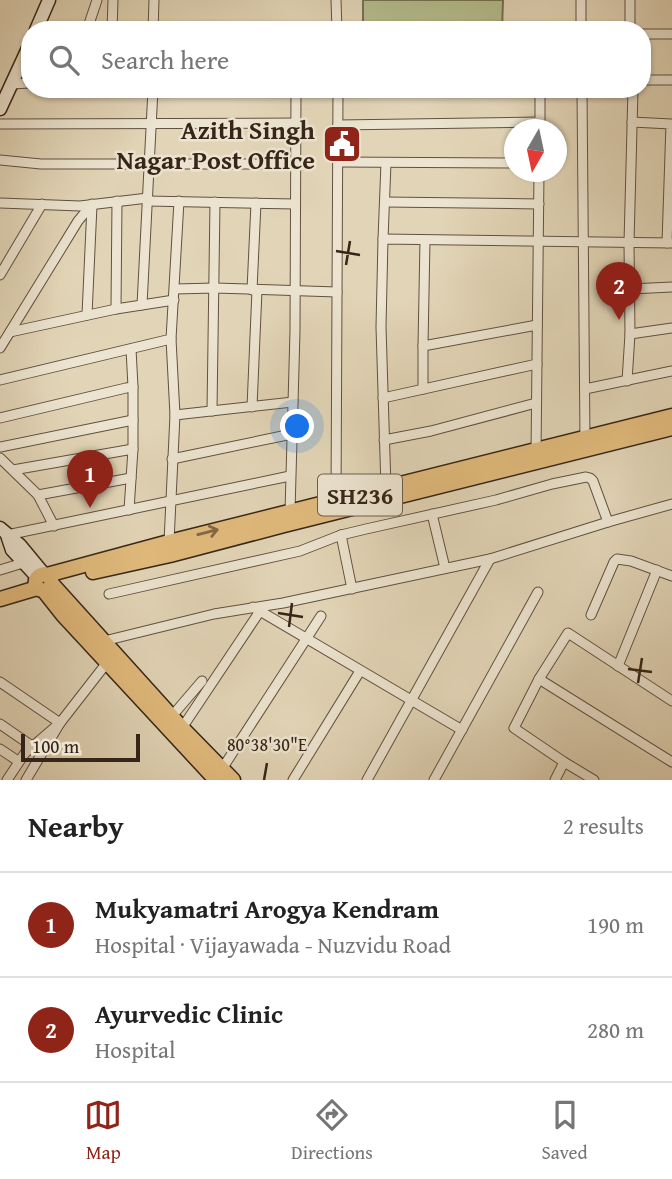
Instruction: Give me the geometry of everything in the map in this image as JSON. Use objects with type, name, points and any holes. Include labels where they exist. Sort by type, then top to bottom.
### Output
[{"type":"main road","name":"SH236","points":[[0,599],[44,581],[169,542],[386,488],[585,443],[672,416]]},
{"type":"main road","name":"SH236","points":[[585,443],[672,428]]},
{"type":"main road","name":"SH236","points":[[0,588],[170,555],[536,455]]},
{"type":"main road","points":[[44,581],[104,641],[111,658],[223,776]]},
{"type":"main road","points":[[44,581],[64,615],[172,716],[223,776]]},
{"type":"street","points":[[40,21],[49,0]]},
{"type":"street","points":[[90,21],[97,0]]},
{"type":"street","points":[[112,21],[113,0]]},
{"type":"street","points":[[153,21],[154,0]]},
{"type":"street","points":[[336,0],[337,21]]},
{"type":"street","points":[[581,0],[581,21]]},
{"type":"street","points":[[630,0],[630,21]]},
{"type":"street","points":[[651,34],[672,34]]},
{"type":"street","points":[[0,109],[21,64]]},
{"type":"street","points":[[651,80],[672,80]]},
{"type":"street","points":[[12,83],[21,83]]},
{"type":"street","points":[[142,305],[152,98]]},
{"type":"street","points":[[290,512],[296,98]]},
{"type":"street","points":[[336,501],[338,98]]},
{"type":"street","points":[[540,98],[540,119]]},
{"type":"street","points":[[582,98],[585,443]]},
{"type":"street","points":[[627,381],[633,98]]},
{"type":"street","points":[[383,239],[670,243],[672,124],[632,122]]},
{"type":"street","points":[[0,124],[297,123]]},
{"type":"street","points":[[338,125],[504,126]]},
{"type":"street","points":[[0,160],[41,164],[296,164]]},
{"type":"street","points":[[338,162],[504,163]]},
{"type":"street","points":[[386,163],[381,327],[386,488]]},
{"type":"street","points":[[536,455],[539,182]]},
{"type":"street","points":[[0,203],[79,206],[148,199],[295,204]]},
{"type":"street","points":[[116,309],[117,201]]},
{"type":"street","points":[[169,542],[175,415],[171,339],[179,201]]},
{"type":"street","points":[[212,411],[215,202]]},
{"type":"street","points":[[385,202],[539,204]]},
{"type":"street","points":[[252,407],[256,203]]},
{"type":"street","points":[[0,275],[43,204]]},
{"type":"street","points":[[87,315],[92,204]]},
{"type":"street","points":[[0,348],[78,221],[92,204]]},
{"type":"street","points":[[423,389],[425,240]]},
{"type":"street","points":[[630,289],[672,286]]},
{"type":"street","points":[[175,289],[337,292]]},
{"type":"street","points":[[10,332],[116,309],[174,300]]},
{"type":"street","points":[[423,346],[537,326]]},
{"type":"street","points":[[630,334],[672,327]]},
{"type":"street","points":[[0,380],[171,339]]},
{"type":"street","points":[[129,510],[133,449],[131,349]]},
{"type":"street","points":[[383,398],[537,364]]},
{"type":"street","points":[[585,389],[672,371]]},
{"type":"street","points":[[0,418],[133,387]]},
{"type":"street","points":[[175,415],[293,402]]},
{"type":"street","points":[[384,440],[431,431],[536,402]]},
{"type":"street","points":[[0,447],[133,420]]},
{"type":"street","points":[[172,459],[292,434]]},
{"type":"street","points":[[13,470],[133,449]]},
{"type":"street","points":[[0,458],[38,495],[54,526]]},
{"type":"street","points":[[4,532],[54,526],[290,476]]},
{"type":"street","points":[[109,594],[300,551],[341,536],[588,477],[593,481],[608,522]]},
{"type":"street","points":[[38,495],[131,478]]},
{"type":"street","points":[[104,641],[214,614],[256,609],[490,559],[672,504]]},
{"type":"street","points":[[432,514],[445,568]]},
{"type":"street","points":[[4,532],[20,545],[44,581]]},
{"type":"street","points":[[4,532],[12,550],[44,581]]},
{"type":"street","points":[[341,536],[352,589]]},
{"type":"street","points":[[591,615],[619,558],[672,576]]},
{"type":"street","points":[[367,780],[490,559]]},
{"type":"street","points":[[0,570],[23,563]]},
{"type":"street","points":[[618,666],[657,570]]},
{"type":"street","points":[[434,780],[538,592]]},
{"type":"street","points":[[256,609],[462,730]]},
{"type":"street","points":[[182,728],[256,609]]},
{"type":"street","points":[[223,776],[321,616]]},
{"type":"street","points":[[594,780],[514,727],[539,679],[569,633],[672,701]]},
{"type":"street","points":[[26,780],[60,723],[111,658]]},
{"type":"street","points":[[293,780],[360,671]]},
{"type":"street","points":[[539,679],[672,762]]},
{"type":"street","points":[[172,716],[202,681]]},
{"type":"street","points":[[0,682],[60,723]]},
{"type":"street","points":[[7,780],[18,761],[60,723]]},
{"type":"street","points":[[0,724],[32,746]]},
{"type":"street","points":[[0,749],[18,761]]},
{"type":"street","points":[[555,780],[564,762]]},
{"type":"green space","points":[[363,0],[503,0],[502,21],[363,21]]},
{"type":"place","name":"Azith Singh Nagar Post Office","points":[[342,144]]},
{"type":"place","name":"Ayurvedic Clinic","points":[[619,320]]},
{"type":"place","name":"Mukyamatri Arogya Kendram","points":[[90,508]]}]
